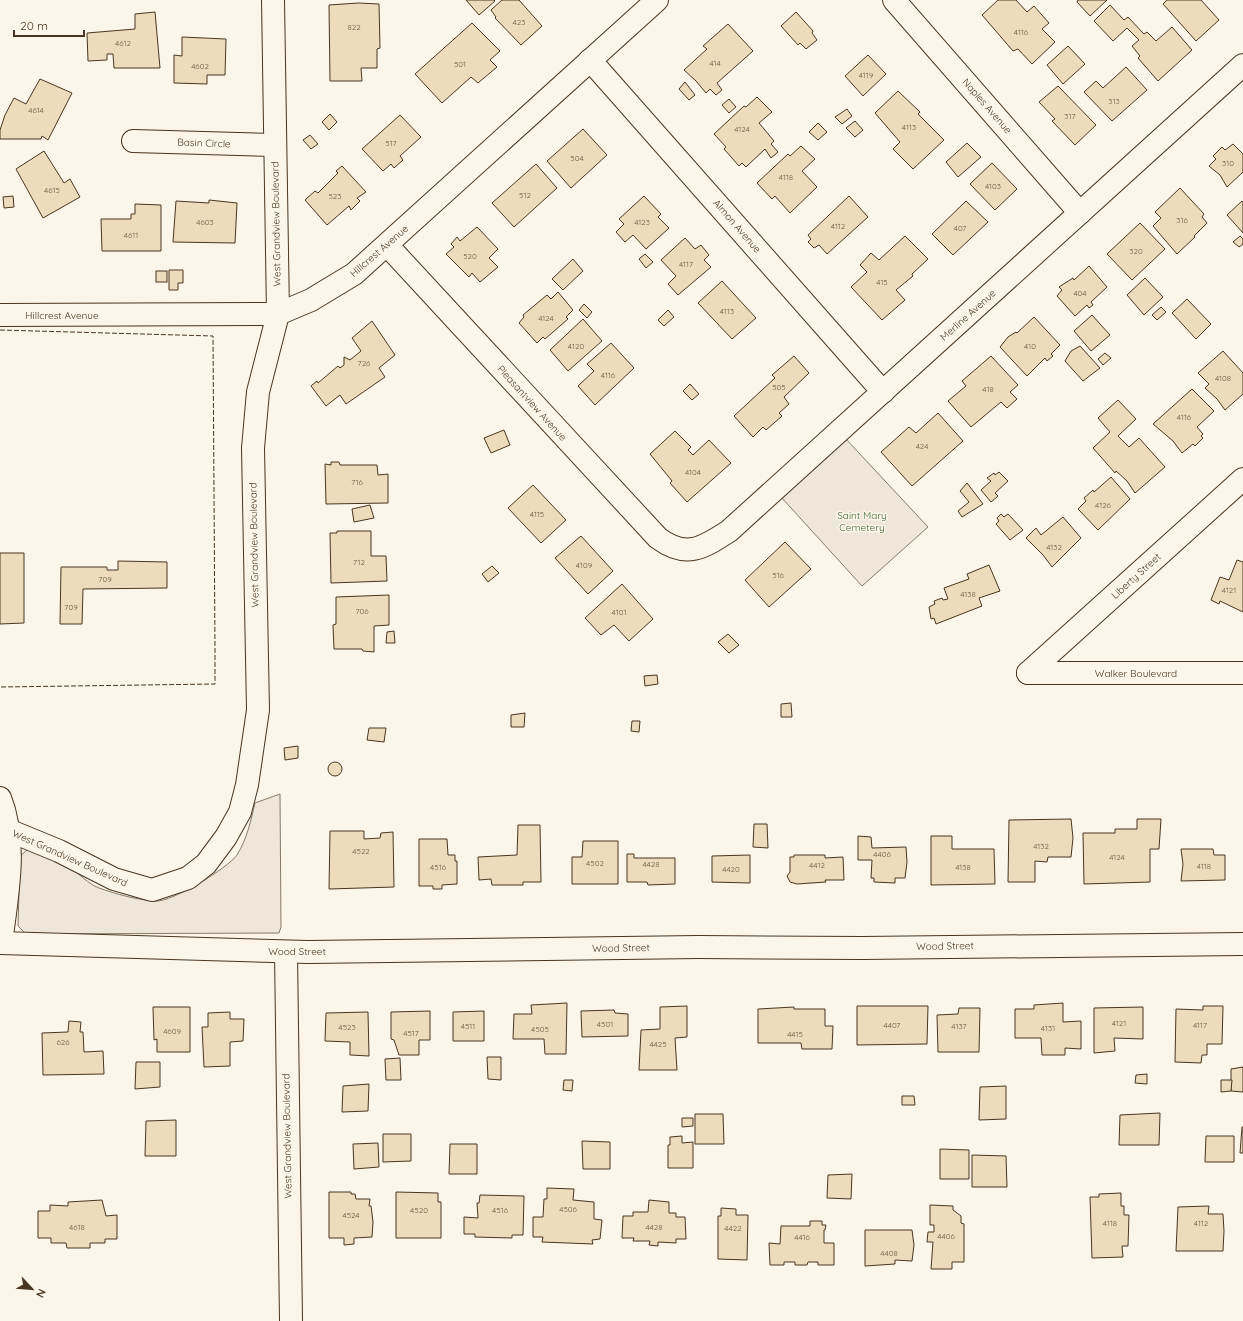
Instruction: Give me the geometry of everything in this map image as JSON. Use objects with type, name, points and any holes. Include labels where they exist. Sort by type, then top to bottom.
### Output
[{"type":"street","name":"West Grandview Boulevard","points":[[8,830],[59,850],[114,879],[152,890],[188,878],[206,864],[226,837],[240,812],[247,785],[258,710],[253,448],[258,392],[278,314],[274,145],[273,0]]},
{"type":"street","name":"Hillcrest Avenue","points":[[0,315],[278,314],[333,288],[354,274],[656,0]]},
{"type":"street","name":"Naples Avenue","points":[[894,0],[1080,213]]},
{"type":"street","name":"Almon Avenue","points":[[590,60],[883,392]]},
{"type":"street","name":"Merline Avenue","points":[[685,551],[706,546],[729,531],[1243,66]]},
{"type":"street","name":"Basin Circle","points":[[133,141],[274,145]]},
{"type":"street","name":"Pleasantview Avenue","points":[[386,245],[658,538],[669,547],[685,551]]},
{"type":"street","name":"Liberty Street","points":[[1028,673],[1243,479]]},
{"type":"street","name":"Walker Boulevard","points":[[1028,673],[1243,673]]},
{"type":"street","points":[[0,798],[5,810],[8,830],[8,882],[0,943]]},
{"type":"street","name":"Wood Street","points":[[0,943],[286,952],[1243,944]]},
{"type":"street","name":"West Grandview Boulevard","points":[[286,952],[291,1321]]},
{"type":"green space","name":"Saint Mary Cemetery","points":[[845,438],[928,527],[862,586],[781,497]]},
{"type":"green space","points":[[280,794],[281,927],[279,933],[26,934],[18,926],[20,856],[27,850],[59,861],[73,869],[91,884],[99,888],[141,899],[156,901],[164,900],[212,876],[232,861],[243,843],[255,803]]},
{"type":"building","points":[[466,0],[494,0],[495,1],[479,15]]},
{"type":"building","points":[[502,0],[519,0],[542,26],[521,45],[495,18],[496,17],[491,10]]},
{"type":"building","points":[[998,0],[1016,0],[1027,12],[1034,6],[1049,23],[1042,29],[1055,42],[1032,64],[1018,49],[1013,51],[982,15]]},
{"type":"building","points":[[1078,0],[1107,0],[1090,16],[1077,2]]},
{"type":"building","points":[[1167,0],[1201,0],[1219,20],[1196,41],[1163,4]]},
{"type":"building","points":[[358,3],[379,4],[380,48],[377,49],[377,68],[361,68],[362,81],[330,81],[329,5]]},
{"type":"building","points":[[1110,5],[1124,20],[1128,17],[1144,34],[1147,32],[1156,41],[1172,27],[1192,50],[1158,81],[1138,58],[1140,56],[1132,46],[1139,40],[1127,28],[1113,41],[1094,21]]},
{"type":"building","points":[[155,12],[160,68],[114,68],[113,54],[107,54],[107,60],[88,61],[87,33],[135,29],[135,14]]},
{"type":"building","points":[[796,12],[813,31],[812,33],[817,40],[806,49],[800,43],[798,45],[781,26]]},
{"type":"building","points":[[472,23],[500,51],[490,60],[497,67],[478,83],[471,77],[442,103],[415,74]]},
{"type":"building","points":[[728,24],[753,51],[717,83],[722,90],[716,95],[710,89],[706,93],[684,70],[707,49],[703,46]]},
{"type":"building","points":[[182,37],[226,39],[225,75],[207,75],[207,84],[174,83],[174,55],[182,56]]},
{"type":"building","points":[[1068,46],[1085,64],[1063,84],[1047,65]]},
{"type":"building","points":[[868,55],[886,74],[863,96],[845,76]]},
{"type":"building","points":[[1126,67],[1147,90],[1112,121],[1084,92],[1096,81],[1103,88]]},
{"type":"building","points":[[40,79],[72,93],[48,140],[42,136],[41,139],[0,139],[0,130],[5,115],[14,98],[26,104]]},
{"type":"building","points":[[685,82],[695,95],[689,100],[679,89]]},
{"type":"building","points":[[1058,86],[1096,125],[1075,145],[1052,121],[1055,119],[1039,102]]},
{"type":"building","points":[[898,91],[920,112],[918,114],[944,140],[913,169],[893,149],[900,142],[875,113]]},
{"type":"building","points":[[757,97],[772,112],[759,123],[774,141],[771,144],[778,152],[771,158],[765,149],[746,167],[742,163],[739,166],[724,149],[726,147],[714,134],[744,106],[746,107]]},
{"type":"building","points":[[729,99],[736,107],[729,113],[722,105]]},
{"type":"building","points":[[847,109],[852,116],[842,124],[835,117]]},
{"type":"building","points":[[330,114],[337,122],[329,130],[322,122]]},
{"type":"building","points":[[400,115],[421,137],[400,156],[403,160],[394,168],[391,164],[383,171],[362,149]]},
{"type":"building","points":[[855,121],[863,130],[855,137],[846,128]]},
{"type":"building","points":[[818,123],[827,132],[818,140],[809,132]]},
{"type":"building","points":[[583,129],[607,155],[571,188],[547,161]]},
{"type":"building","points":[[310,135],[318,144],[311,149],[303,140]]},
{"type":"building","points":[[967,143],[981,157],[958,177],[946,162]]},
{"type":"building","points":[[1233,144],[1243,154],[1243,172],[1227,187],[1220,175],[1209,166],[1216,159],[1213,156],[1222,147],[1225,150]]},
{"type":"building","points":[[801,146],[815,159],[802,171],[817,187],[790,213],[775,196],[772,199],[757,183],[788,154],[790,156]]},
{"type":"building","points":[[44,151],[64,183],[70,179],[80,197],[43,218],[16,169]]},
{"type":"building","points":[[992,163],[1017,189],[995,210],[970,184]]},
{"type":"building","points":[[536,164],[557,188],[514,227],[492,203]]},
{"type":"building","points":[[342,166],[366,192],[357,198],[360,201],[351,210],[349,206],[327,225],[305,200],[315,191],[318,193],[338,173],[336,171]]},
{"type":"building","points":[[1180,188],[1204,214],[1202,217],[1207,223],[1177,254],[1153,226],[1161,218],[1155,212]]},
{"type":"building","points":[[13,196],[14,207],[4,208],[3,197]]},
{"type":"building","points":[[644,196],[661,214],[658,217],[669,228],[646,249],[633,235],[625,242],[616,232],[624,224],[619,219]]},
{"type":"building","points":[[849,196],[868,217],[827,254],[819,245],[814,248],[808,242],[811,239],[808,235]]},
{"type":"building","points":[[209,200],[237,203],[235,243],[173,242],[176,201],[209,203]]},
{"type":"building","points":[[966,201],[988,222],[953,255],[932,234]]},
{"type":"building","points":[[1242,201],[1243,203],[1243,233],[1227,215]]},
{"type":"building","points":[[135,204],[161,205],[161,251],[102,251],[101,219],[131,219],[131,214],[135,214]]},
{"type":"building","points":[[1140,223],[1165,249],[1132,280],[1107,254]]},
{"type":"building","points":[[477,227],[498,249],[489,258],[498,267],[480,282],[472,273],[469,277],[446,254],[454,247],[451,244],[457,237],[460,241]]},
{"type":"building","points":[[905,236],[928,259],[912,274],[913,276],[896,290],[905,300],[882,320],[851,287],[867,272],[860,265],[871,253],[879,260]]},
{"type":"building","points":[[1240,236],[1243,239],[1243,244],[1239,247],[1233,242]]},
{"type":"building","points":[[685,238],[695,249],[701,245],[709,255],[704,260],[711,267],[678,295],[668,284],[676,276],[661,260]]},
{"type":"building","points":[[645,254],[653,262],[646,268],[639,259]]},
{"type":"building","points":[[573,259],[583,271],[563,290],[552,279]]},
{"type":"building","points":[[1089,266],[1107,287],[1091,302],[1093,305],[1089,308],[1087,305],[1075,316],[1057,296],[1062,290],[1059,287],[1073,278],[1074,280]]},
{"type":"building","points":[[169,270],[183,270],[183,283],[178,283],[178,290],[169,290]]},
{"type":"building","points":[[156,271],[167,271],[167,282],[156,282]]},
{"type":"building","points":[[1145,278],[1163,297],[1144,315],[1127,295]]},
{"type":"building","points":[[722,281],[756,318],[732,339],[698,303]]},
{"type":"building","points":[[558,292],[573,310],[566,317],[568,319],[545,339],[543,337],[537,343],[519,323],[524,317],[523,315],[547,295],[551,299]]},
{"type":"building","points":[[1187,299],[1211,324],[1196,339],[1172,313]]},
{"type":"building","points":[[584,304],[592,312],[587,318],[579,310]]},
{"type":"building","points":[[1161,307],[1166,312],[1157,320],[1152,315]]},
{"type":"building","points":[[668,310],[674,317],[664,326],[658,320]]},
{"type":"building","points":[[1092,315],[1110,335],[1091,351],[1074,331]]},
{"type":"building","points":[[1034,317],[1060,345],[1051,354],[1053,356],[1047,361],[1045,358],[1027,376],[1000,347],[1008,337],[1016,332],[1017,333]]},
{"type":"building","points":[[583,319],[602,341],[568,371],[550,350]]},
{"type":"building","points":[[372,321],[395,355],[379,368],[385,377],[346,404],[340,395],[326,406],[311,386],[317,381],[318,383],[338,366],[340,368],[344,365],[344,357],[350,360],[361,351],[352,338]]},
{"type":"building","points":[[611,343],[634,368],[595,405],[578,386],[594,371],[587,364]]},
{"type":"building","points":[[1080,346],[1100,368],[1083,381],[1065,361],[1071,351]]},
{"type":"building","points":[[1223,351],[1243,373],[1243,394],[1225,410],[1217,399],[1205,388],[1209,384],[1198,373]]},
{"type":"building","points":[[1105,353],[1111,358],[1103,365],[1098,359]]},
{"type":"building","points":[[794,356],[809,373],[784,397],[789,404],[779,413],[782,416],[766,430],[763,427],[753,437],[734,416],[775,378],[772,375]]},
{"type":"building","points":[[991,356],[1018,385],[1010,392],[1017,399],[1007,408],[1001,402],[971,427],[948,401],[966,386],[962,381]]},
{"type":"building","points":[[690,384],[699,394],[692,400],[683,391]]},
{"type":"building","points":[[1192,389],[1214,411],[1197,427],[1203,434],[1201,436],[1203,438],[1195,446],[1193,444],[1182,453],[1173,441],[1153,424]]},
{"type":"building","points":[[1118,400],[1136,419],[1118,436],[1129,447],[1139,438],[1165,467],[1135,493],[1127,481],[1116,471],[1115,473],[1093,448],[1110,432],[1098,418]]},
{"type":"building","points":[[938,413],[963,441],[912,486],[881,452],[909,427],[916,433]]},
{"type":"building","points":[[504,430],[510,445],[491,453],[484,438]]},
{"type":"building","points":[[675,431],[691,447],[688,450],[693,455],[709,440],[731,463],[687,502],[670,483],[672,481],[650,454]]},
{"type":"building","points":[[331,462],[339,462],[340,465],[377,465],[378,475],[388,474],[388,503],[326,504],[325,464],[331,465]]},
{"type":"building","points":[[999,472],[1008,481],[995,493],[998,496],[991,502],[981,490],[991,481],[987,478],[994,473],[995,475]]},
{"type":"building","points":[[1111,477],[1130,499],[1098,530],[1078,509],[1086,501],[1084,498],[1093,490],[1094,492]]},
{"type":"building","points":[[967,483],[983,504],[962,517],[958,511],[969,502],[960,491]]},
{"type":"building","points":[[533,485],[566,520],[541,543],[508,508]]},
{"type":"building","points":[[370,505],[374,518],[354,522],[352,509]]},
{"type":"building","points":[[1001,514],[1004,517],[1008,514],[1023,530],[1010,540],[996,524],[999,521],[997,518]]},
{"type":"building","points":[[1063,517],[1081,538],[1052,567],[1043,555],[1026,538],[1036,528],[1041,535]]},
{"type":"building","points":[[337,531],[371,531],[371,556],[386,556],[387,581],[331,583],[330,533],[337,533]]},
{"type":"building","points":[[581,536],[613,571],[588,594],[555,558]]},
{"type":"building","points":[[785,542],[811,569],[769,607],[745,580]]},
{"type":"building","points":[[0,553],[24,553],[24,623],[0,624]]},
{"type":"building","points":[[1237,560],[1243,562],[1243,612],[1220,601],[1219,604],[1211,600],[1220,577],[1229,580]]},
{"type":"building","points":[[118,561],[167,562],[167,588],[83,589],[82,624],[60,624],[61,567],[107,567],[107,570],[118,570]]},
{"type":"building","points":[[989,565],[1000,591],[979,598],[982,606],[936,624],[934,618],[931,619],[929,607],[935,604],[934,601],[942,598],[943,600],[948,599],[944,588],[969,579],[967,574]]},
{"type":"building","points":[[492,566],[499,573],[488,582],[482,574]]},
{"type":"building","points":[[622,584],[653,619],[629,641],[614,625],[601,635],[585,618]]},
{"type":"building","points":[[389,595],[389,625],[374,626],[374,652],[363,651],[362,649],[334,649],[333,625],[336,624],[336,597]]},
{"type":"building","points":[[394,631],[395,643],[386,643],[387,632]]},
{"type":"building","points":[[728,634],[739,645],[729,653],[718,642]]},
{"type":"building","points":[[657,675],[658,684],[645,686],[644,676]]},
{"type":"building","points":[[791,703],[792,717],[781,717],[781,704]]},
{"type":"building","points":[[525,713],[524,727],[511,727],[511,715]]},
{"type":"building","points":[[632,721],[640,721],[639,732],[631,731]]},
{"type":"building","points":[[369,728],[386,728],[384,742],[367,740]]},
{"type":"building","points":[[298,746],[298,758],[285,760],[284,748]]},
{"type":"building","points":[[332,762],[338,762],[342,766],[342,772],[338,776],[332,776],[328,772],[328,766]]},
{"type":"building","points":[[1071,819],[1073,838],[1071,857],[1048,857],[1047,862],[1035,861],[1035,882],[1008,882],[1009,820]]},
{"type":"building","points":[[1137,819],[1161,819],[1159,849],[1150,849],[1150,882],[1084,884],[1083,833],[1115,833],[1115,829],[1137,829]]},
{"type":"building","points":[[754,824],[767,824],[768,848],[753,847]]},
{"type":"building","points":[[518,825],[540,825],[541,882],[523,882],[523,885],[492,885],[491,879],[479,880],[478,857],[517,855]]},
{"type":"building","points":[[330,831],[364,831],[364,839],[380,838],[381,833],[393,832],[394,887],[329,889]]},
{"type":"building","points":[[858,836],[871,837],[872,848],[906,847],[907,862],[905,878],[895,878],[895,883],[874,882],[874,878],[871,878],[872,860],[858,860]]},
{"type":"building","points":[[931,836],[952,836],[952,849],[994,849],[995,884],[931,885]]},
{"type":"building","points":[[419,839],[447,839],[448,855],[455,855],[455,861],[457,861],[457,884],[442,885],[442,889],[433,889],[433,886],[419,886]]},
{"type":"building","points":[[583,841],[618,841],[618,884],[572,884],[572,857],[582,857]]},
{"type":"building","points":[[1181,849],[1213,849],[1214,855],[1225,855],[1225,880],[1181,881],[1183,864]]},
{"type":"building","points":[[627,854],[634,854],[634,858],[675,858],[675,884],[648,885],[647,882],[627,882]]},
{"type":"building","points":[[750,855],[750,883],[712,882],[712,856]]},
{"type":"building","points":[[794,855],[825,855],[825,858],[843,857],[844,880],[825,880],[826,882],[797,884],[790,882],[787,876],[790,872],[790,857],[794,857]]},
{"type":"building","points":[[567,1003],[566,1054],[545,1054],[544,1039],[513,1039],[514,1014],[532,1014],[531,1005]]},
{"type":"building","points":[[1063,1003],[1063,1022],[1081,1021],[1081,1049],[1065,1048],[1065,1055],[1042,1055],[1041,1038],[1015,1038],[1015,1009],[1034,1009],[1034,1005]]},
{"type":"building","points":[[687,1006],[687,1037],[675,1038],[677,1070],[639,1070],[641,1030],[660,1029],[660,1007]]},
{"type":"building","points":[[857,1006],[928,1006],[927,1044],[857,1045]]},
{"type":"building","points":[[1203,1006],[1223,1006],[1222,1044],[1207,1044],[1207,1055],[1202,1055],[1201,1063],[1175,1062],[1176,1009],[1203,1010]]},
{"type":"building","points":[[153,1007],[190,1007],[190,1052],[157,1052],[157,1039],[154,1040]]},
{"type":"building","points":[[794,1007],[794,1009],[825,1009],[825,1026],[833,1026],[832,1049],[802,1049],[801,1043],[758,1043],[758,1009]]},
{"type":"building","points":[[1143,1007],[1143,1039],[1114,1038],[1115,1051],[1094,1053],[1094,1008]]},
{"type":"building","points":[[959,1008],[980,1008],[979,1052],[938,1052],[937,1015],[958,1014]]},
{"type":"building","points":[[614,1010],[615,1013],[628,1014],[628,1036],[582,1037],[581,1011]]},
{"type":"building","points":[[430,1011],[430,1040],[419,1040],[419,1055],[399,1055],[394,1040],[391,1039],[391,1012]]},
{"type":"building","points":[[484,1011],[484,1041],[453,1041],[453,1012]]},
{"type":"building","points":[[230,1012],[230,1019],[244,1019],[243,1041],[230,1042],[230,1066],[204,1067],[202,1027],[208,1027],[208,1013]]},
{"type":"building","points":[[368,1012],[369,1056],[350,1055],[350,1042],[325,1041],[326,1013]]},
{"type":"building","points":[[69,1021],[81,1022],[80,1032],[83,1032],[84,1052],[103,1051],[104,1074],[43,1075],[42,1033],[68,1032]]},
{"type":"building","points":[[487,1057],[501,1057],[501,1080],[488,1079]]},
{"type":"building","points":[[400,1058],[401,1080],[386,1080],[385,1059]]},
{"type":"building","points":[[136,1062],[160,1062],[160,1087],[135,1089]]},
{"type":"building","points":[[1243,1067],[1243,1092],[1231,1091],[1231,1069]]},
{"type":"building","points":[[1147,1074],[1147,1084],[1135,1083],[1136,1075]]},
{"type":"building","points":[[564,1080],[573,1080],[572,1091],[563,1090]]},
{"type":"building","points":[[1221,1080],[1232,1080],[1231,1091],[1221,1092]]},
{"type":"building","points":[[369,1084],[368,1111],[342,1112],[343,1086]]},
{"type":"building","points":[[1006,1086],[1006,1119],[979,1120],[980,1087]]},
{"type":"building","points":[[902,1096],[914,1096],[915,1105],[902,1105]]},
{"type":"building","points":[[1160,1113],[1159,1145],[1119,1145],[1120,1115]]},
{"type":"building","points":[[695,1114],[723,1114],[724,1144],[695,1144]]},
{"type":"building","points":[[682,1118],[693,1118],[693,1126],[682,1127]]},
{"type":"building","points":[[176,1120],[176,1156],[145,1156],[146,1121]]},
{"type":"building","points":[[1242,1127],[1243,1153],[1240,1153]]},
{"type":"building","points":[[383,1134],[411,1134],[411,1161],[383,1162]]},
{"type":"building","points":[[682,1136],[682,1143],[693,1142],[693,1168],[668,1168],[668,1145],[670,1145],[670,1137]]},
{"type":"building","points":[[1206,1136],[1234,1136],[1234,1162],[1205,1162]]},
{"type":"building","points":[[582,1141],[610,1142],[610,1169],[583,1169]]},
{"type":"building","points":[[378,1143],[379,1167],[354,1169],[353,1144]]},
{"type":"building","points":[[450,1144],[477,1144],[477,1174],[449,1174]]},
{"type":"building","points":[[940,1149],[969,1150],[969,1179],[940,1179]]},
{"type":"building","points":[[972,1155],[1006,1156],[1007,1187],[972,1187]]},
{"type":"building","points":[[852,1174],[851,1199],[827,1198],[828,1175]]},
{"type":"building","points":[[547,1188],[574,1189],[573,1200],[594,1202],[594,1219],[602,1220],[600,1239],[592,1240],[593,1244],[542,1242],[543,1237],[533,1237],[533,1217],[543,1217],[544,1199],[547,1199]]},
{"type":"building","points":[[329,1192],[351,1192],[351,1194],[355,1194],[356,1199],[370,1199],[369,1206],[371,1206],[373,1222],[372,1237],[354,1238],[354,1244],[344,1245],[344,1238],[329,1238]]},
{"type":"building","points":[[396,1192],[438,1193],[438,1202],[441,1202],[441,1238],[396,1238]]},
{"type":"building","points":[[1121,1193],[1121,1206],[1124,1206],[1124,1215],[1129,1215],[1128,1246],[1122,1246],[1123,1257],[1092,1258],[1090,1197],[1099,1197],[1099,1194]]},
{"type":"building","points":[[480,1195],[524,1196],[523,1235],[512,1235],[512,1238],[475,1237],[475,1234],[464,1234],[464,1217],[478,1218],[477,1203],[479,1203]]},
{"type":"building","points":[[102,1200],[106,1216],[117,1215],[117,1239],[105,1239],[105,1243],[90,1243],[90,1248],[67,1248],[66,1243],[51,1243],[51,1238],[38,1238],[38,1211],[50,1211],[50,1205],[68,1206],[68,1202]]},
{"type":"building","points":[[649,1200],[669,1202],[669,1213],[676,1213],[676,1217],[685,1217],[686,1239],[676,1239],[676,1243],[658,1242],[658,1246],[649,1245],[650,1241],[633,1241],[634,1238],[622,1238],[623,1216],[633,1216],[633,1212],[648,1212]]},
{"type":"building","points":[[930,1205],[953,1206],[953,1210],[961,1216],[961,1223],[964,1224],[964,1262],[952,1262],[952,1269],[931,1269],[933,1242],[927,1242],[928,1232],[934,1232],[934,1225],[930,1225]]},
{"type":"building","points":[[1209,1206],[1208,1214],[1223,1214],[1223,1251],[1176,1251],[1178,1207]]},
{"type":"building","points":[[721,1208],[736,1209],[736,1215],[748,1215],[747,1260],[718,1259],[718,1216],[721,1216]]},
{"type":"building","points":[[810,1221],[822,1221],[822,1225],[826,1225],[824,1230],[824,1243],[834,1243],[834,1265],[818,1265],[818,1262],[808,1262],[807,1265],[795,1265],[795,1262],[784,1262],[784,1265],[770,1265],[769,1243],[780,1244],[781,1226],[810,1226]]},
{"type":"building","points":[[865,1230],[912,1230],[914,1245],[912,1261],[895,1260],[895,1264],[865,1266]]},
{"type":"fence","points":[[0,330],[213,336],[215,650],[215,684],[0,687]]}]
